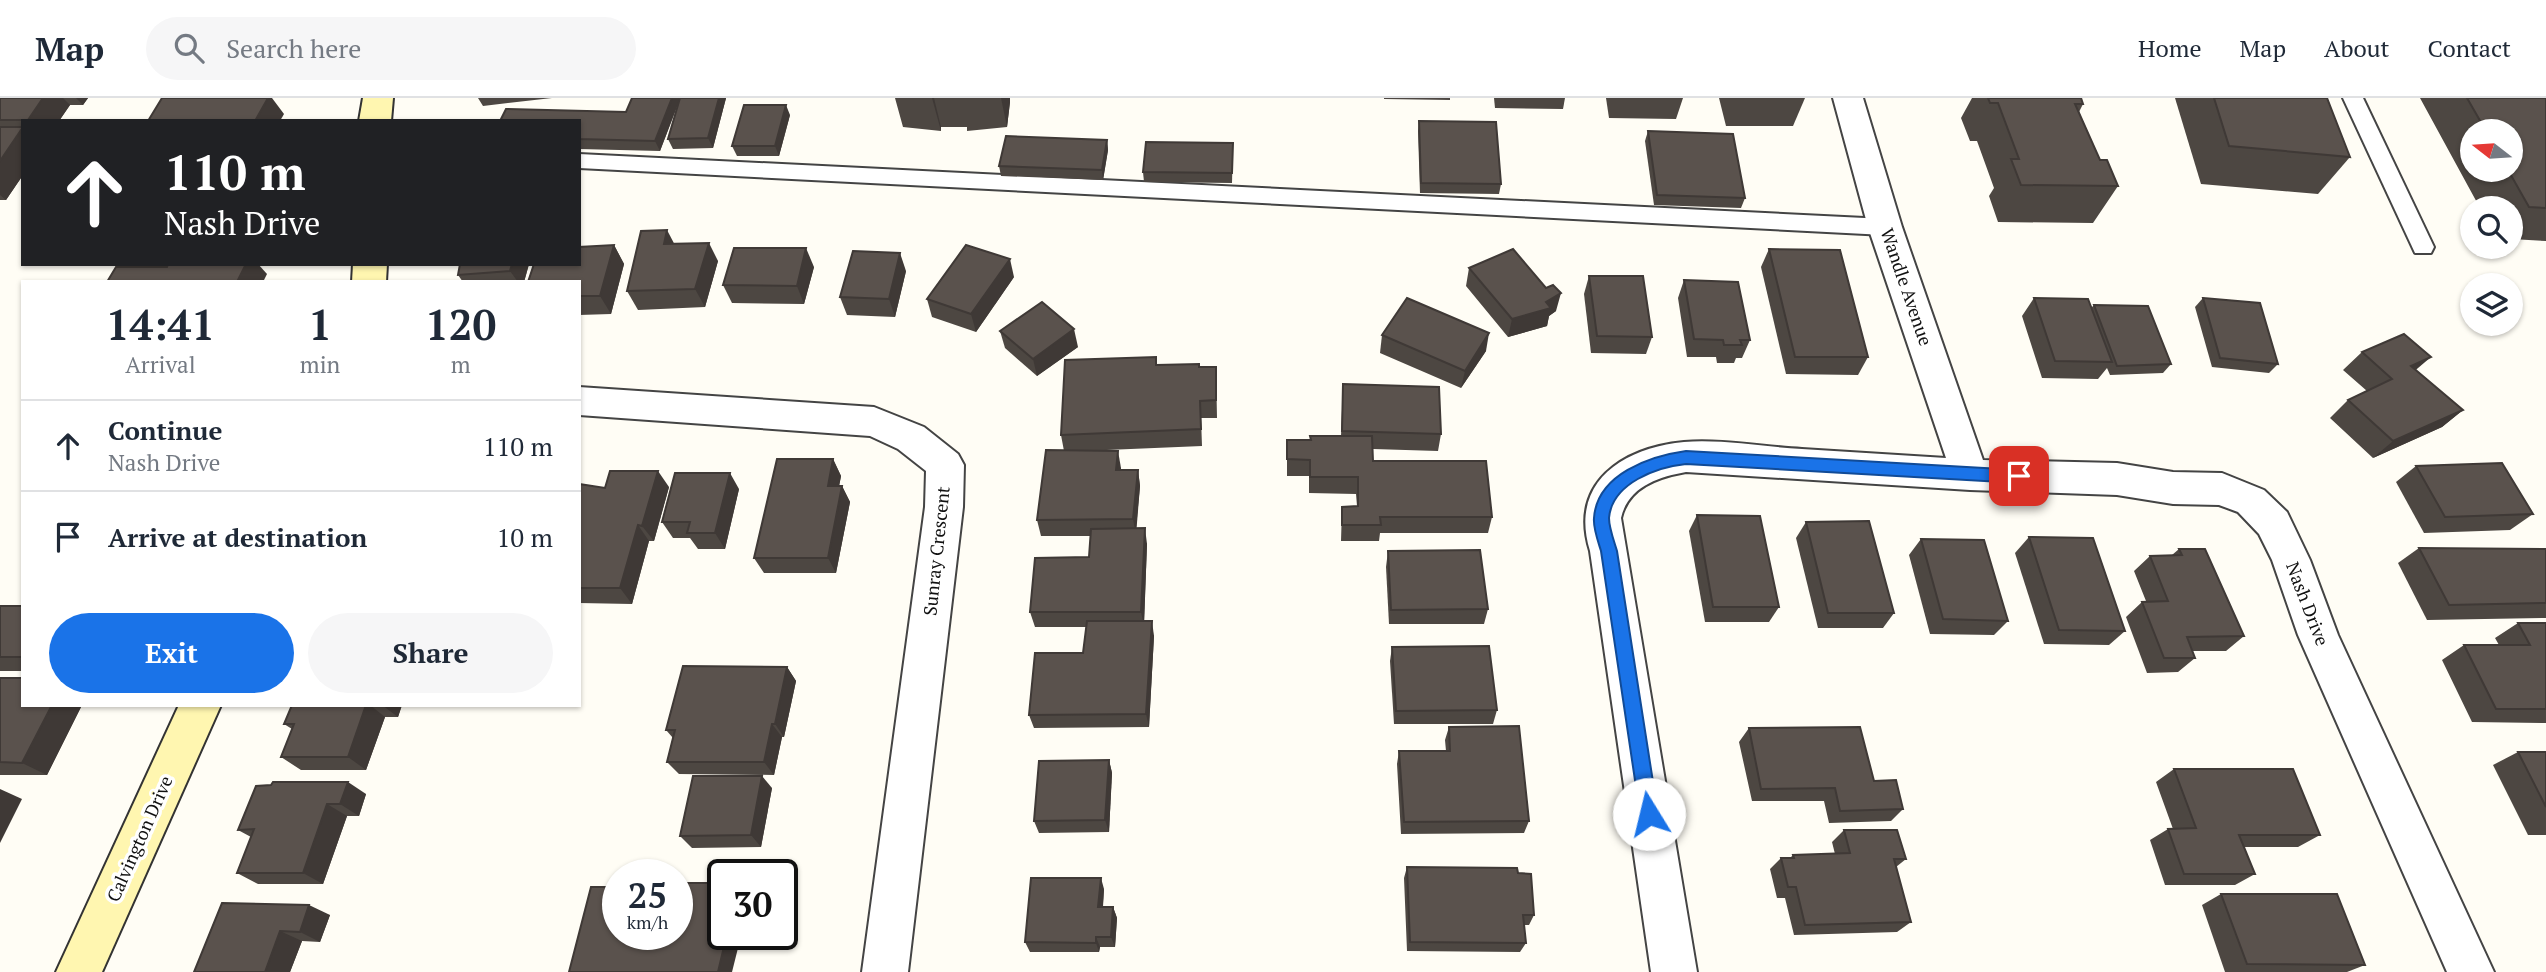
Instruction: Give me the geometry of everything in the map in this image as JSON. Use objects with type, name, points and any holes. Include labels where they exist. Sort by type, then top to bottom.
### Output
[{"type":"street","points":[[375,119],[378,98]]},
{"type":"street","name":"Wandle Avenue","points":[[1848,98],[1885,227],[1970,475]]},
{"type":"street","name":"Sunray Crescent","points":[[581,401],[874,422],[912,438],[945,465],[944,507],[885,972]]},
{"type":"street","name":"Nash Drive","points":[[1674,972],[1609,551],[1601,519],[1606,498],[1642,468],[1657,461],[1686,457],[1970,475],[2117,479],[2173,488],[2222,489],[2251,501],[2273,523],[2291,559],[2318,635],[2471,972]]},
{"type":"street","name":"Calvington Drive","points":[[79,972],[199,707]]},
{"type":"lane","points":[[2353,98],[2423,247]]},
{"type":"lane","points":[[581,162],[1885,227]]},
{"type":"building","points":[[0,98],[43,98],[29,119],[0,120]]},
{"type":"building","points":[[162,98],[268,98],[256,119],[149,119]]},
{"type":"building","points":[[632,98],[672,98],[655,141],[581,139],[581,119],[501,119],[506,109],[626,112]]},
{"type":"building","points":[[680,98],[719,98],[708,138],[668,139]]},
{"type":"building","points":[[1988,98],[2081,98],[2083,104],[2075,104],[2100,160],[2107,160],[2118,186],[2021,185],[2011,159],[2019,159],[1998,103],[1990,103]]},
{"type":"building","points":[[2214,98],[2327,98],[2350,157],[2229,146]]},
{"type":"building","points":[[2467,98],[2546,98],[2546,208],[2529,207],[2515,182],[2524,182],[2524,119],[2479,119]]},
{"type":"building","points":[[744,105],[786,105],[775,146],[732,146]]},
{"type":"building","points":[[1419,121],[1496,122],[1501,184],[1421,183]]},
{"type":"building","points":[[0,127],[21,127],[21,130],[0,161]]},
{"type":"building","points":[[1648,131],[1733,134],[1745,198],[1657,195]]},
{"type":"building","points":[[1006,136],[1107,140],[1102,170],[999,166]]},
{"type":"building","points":[[1146,142],[1233,143],[1232,173],[1143,172]]},
{"type":"building","points":[[667,230],[664,244],[709,243],[695,289],[627,291],[641,231]]},
{"type":"building","points":[[614,245],[600,296],[581,296],[581,280],[529,280],[533,266],[581,266],[581,247]]},
{"type":"building","points":[[966,245],[1010,259],[971,314],[927,299]]},
{"type":"building","points":[[734,248],[806,248],[797,286],[723,285]]},
{"type":"building","points":[[1513,249],[1546,288],[1553,285],[1561,293],[1546,302],[1551,308],[1512,319],[1469,268]]},
{"type":"building","points":[[1769,249],[1840,250],[1868,357],[1795,357]]},
{"type":"building","points":[[853,251],[900,253],[889,299],[840,297]]},
{"type":"building","points":[[245,266],[238,280],[108,280],[116,267]]},
{"type":"building","points":[[460,266],[511,266],[510,271],[458,275]]},
{"type":"building","points":[[1589,276],[1643,276],[1652,337],[1597,336]]},
{"type":"building","points":[[1684,280],[1738,282],[1750,340],[1740,340],[1742,345],[1724,345],[1723,340],[1694,339]]},
{"type":"building","points":[[1407,298],[1489,333],[1465,371],[1382,335]]},
{"type":"building","points":[[2034,298],[2088,299],[2112,362],[2055,361]]},
{"type":"building","points":[[2203,298],[2260,303],[2278,364],[2220,358]]},
{"type":"building","points":[[1042,302],[1074,329],[1033,359],[1000,331]]},
{"type":"building","points":[[2094,305],[2148,306],[2171,364],[2117,366]]},
{"type":"building","points":[[2404,334],[2431,357],[2411,366],[2463,410],[2393,441],[2348,400],[2392,379],[2362,352]]},
{"type":"building","points":[[1156,357],[1156,365],[1199,364],[1199,367],[1216,367],[1216,400],[1200,401],[1201,429],[1061,435],[1065,360]]},
{"type":"building","points":[[1343,384],[1439,387],[1441,434],[1342,431]]},
{"type":"building","points":[[1310,436],[1372,436],[1373,461],[1486,461],[1492,517],[1380,517],[1381,525],[1342,525],[1342,507],[1358,506],[1358,477],[1310,477],[1310,460],[1287,459],[1287,440],[1311,440]]},
{"type":"building","points":[[1046,450],[1118,451],[1116,470],[1138,470],[1133,519],[1037,520]]},
{"type":"building","points":[[777,459],[833,459],[828,486],[842,486],[828,558],[754,558]]},
{"type":"building","points":[[2502,463],[2533,514],[2445,517],[2416,466]]},
{"type":"building","points":[[610,471],[658,471],[642,526],[638,525],[620,588],[581,588],[581,484],[605,488]]},
{"type":"building","points":[[675,473],[730,473],[715,533],[687,533],[690,522],[662,522]]},
{"type":"building","points":[[1697,515],[1760,516],[1779,607],[1713,607]]},
{"type":"building","points":[[1869,521],[1894,613],[1828,613],[1806,522]]},
{"type":"building","points":[[1145,528],[1141,612],[1030,612],[1035,558],[1089,557],[1091,529]]},
{"type":"building","points":[[2029,537],[2093,538],[2125,631],[2059,630]]},
{"type":"building","points":[[1921,539],[1984,540],[2008,621],[1943,619]]},
{"type":"building","points":[[2419,548],[2546,549],[2546,603],[2449,605]]},
{"type":"building","points":[[2179,549],[2205,549],[2244,636],[2187,637],[2195,658],[2164,658],[2142,602],[2168,601],[2150,556],[2182,555]]},
{"type":"building","points":[[1480,550],[1488,609],[1391,610],[1388,551]]},
{"type":"building","points":[[0,606],[21,606],[21,657],[0,657]]},
{"type":"building","points":[[1087,621],[1152,621],[1146,714],[1029,715],[1035,653],[1083,653]]},
{"type":"building","points":[[2518,623],[2546,623],[2546,709],[2496,709],[2464,645],[2530,645]]},
{"type":"building","points":[[1489,646],[1497,710],[1396,711],[1392,647]]},
{"type":"building","points":[[683,666],[787,667],[764,762],[667,762],[675,730],[666,730]]},
{"type":"building","points":[[0,678],[21,678],[21,707],[51,707],[22,763],[0,762]]},
{"type":"building","points":[[291,707],[365,707],[348,757],[281,757],[294,724],[284,724]]},
{"type":"building","points":[[1519,726],[1529,821],[1404,822],[1399,751],[1450,751],[1449,727]]},
{"type":"building","points":[[1860,727],[1874,781],[1896,780],[1903,809],[1840,811],[1835,788],[1761,789],[1749,728]]},
{"type":"building","points":[[2518,752],[2546,752],[2546,807]]},
{"type":"building","points":[[1109,760],[1105,820],[1034,821],[1039,761]]},
{"type":"building","points":[[2174,769],[2293,769],[2320,835],[2239,835],[2255,874],[2184,874],[2168,829],[2196,828]]},
{"type":"building","points":[[693,776],[762,776],[751,835],[680,836]]},
{"type":"building","points":[[273,782],[348,782],[340,804],[327,804],[303,873],[237,873],[254,829],[238,830],[256,786],[271,785]]},
{"type":"building","points":[[1844,830],[1897,830],[1906,859],[1894,859],[1911,922],[1805,925],[1796,887],[1788,887],[1781,858],[1794,858],[1793,855],[1850,853]]},
{"type":"building","points":[[1407,867],[1517,868],[1518,873],[1531,874],[1534,915],[1523,915],[1526,943],[1410,942]]},
{"type":"building","points":[[1031,878],[1101,878],[1098,907],[1113,907],[1111,937],[1096,937],[1096,943],[1025,942]]},
{"type":"building","points":[[693,883],[707,883],[707,950],[723,950],[718,972],[569,972],[591,887],[602,887],[602,950],[693,950]]},
{"type":"building","points":[[2221,894],[2337,894],[2365,965],[2247,964]]},
{"type":"building","points":[[222,903],[309,905],[300,932],[280,931],[265,972],[194,972]]},
{"type":"route","points":[[1649,814],[1609,551],[1601,519],[1606,498],[1625,480],[1657,461],[1686,457],[2019,476]]}]
